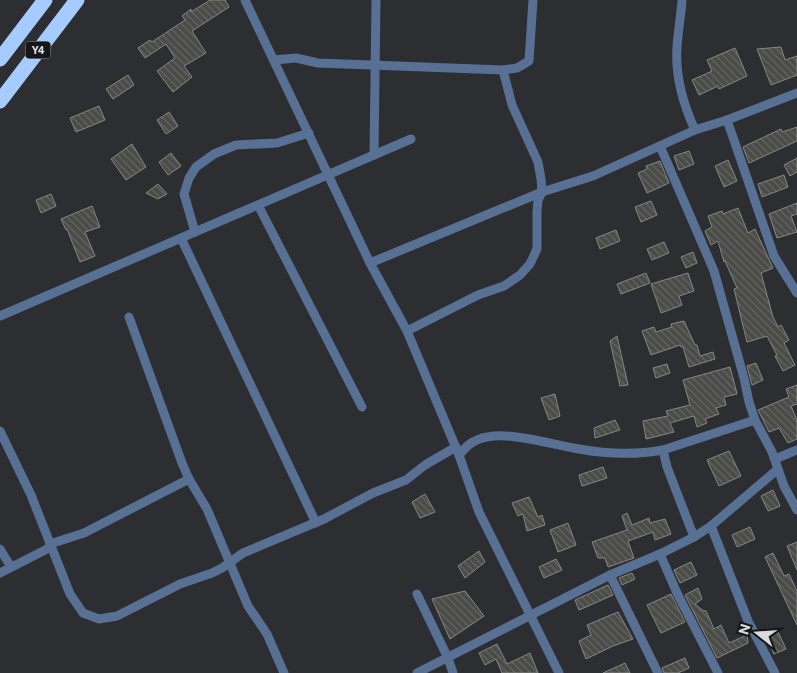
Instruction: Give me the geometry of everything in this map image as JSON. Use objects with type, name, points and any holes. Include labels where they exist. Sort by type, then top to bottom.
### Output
[{"type":"highway","name":"Y4","points":[[0,59],[45,0]]},
{"type":"highway","name":"Y4","points":[[0,101],[77,0]]},
{"type":"street","points":[[245,0],[370,263],[407,331],[457,451],[479,512],[559,673]]},
{"type":"street","points":[[374,155],[376,0]]},
{"type":"street","points":[[274,60],[296,58],[318,62],[376,65],[503,70],[517,68],[529,61],[533,0]]},
{"type":"street","points":[[682,0],[677,48],[678,74],[681,93],[695,130]]},
{"type":"street","points":[[407,331],[478,295],[504,286],[520,275],[530,264],[537,249],[536,212],[538,200],[542,192],[538,162],[512,105],[503,70]]},
{"type":"street","points":[[370,263],[542,192],[593,176],[695,130],[797,93]]},
{"type":"street","points":[[726,120],[774,256],[797,293]]},
{"type":"street","points":[[194,232],[184,194],[189,178],[196,167],[214,154],[236,145],[277,143],[309,133]]},
{"type":"street","points":[[0,316],[411,139]]},
{"type":"street","points":[[660,146],[714,271],[755,420],[775,459],[797,510]]},
{"type":"street","points":[[258,205],[362,406]]},
{"type":"street","points":[[181,238],[316,523]]},
{"type":"street","points":[[129,317],[189,480],[208,509],[248,606],[267,634],[284,673]]},
{"type":"street","points":[[0,431],[31,495],[70,594],[83,612],[98,619],[117,616],[180,584],[212,573],[243,553],[316,523],[373,493],[406,480],[425,466],[466,447],[476,440],[494,436],[522,438],[581,450],[619,454],[650,453],[755,420]]},
{"type":"street","points":[[664,450],[667,467],[694,538]]},
{"type":"street","points":[[775,459],[797,450]]},
{"type":"street","points":[[417,673],[610,576],[694,538],[711,526],[778,469]]},
{"type":"street","points":[[0,573],[51,546],[84,533],[189,480]]},
{"type":"street","points":[[711,526],[748,621],[775,673]]},
{"type":"street","points":[[0,549],[11,567]]},
{"type":"street","points":[[660,554],[677,593],[718,673]]},
{"type":"street","points":[[610,576],[658,673]]},
{"type":"street","points":[[417,594],[448,658],[453,673]]},
{"type":"building","points":[[210,0],[225,0],[229,7],[192,31],[206,53],[184,66],[192,77],[173,92],[157,71],[175,58],[166,44],[145,58],[138,48],[150,40],[152,42],[185,20],[182,16],[191,9],[191,12]]},
{"type":"building","points":[[781,47],[785,60],[797,56],[797,75],[771,85],[757,49]]},
{"type":"building","points":[[735,48],[747,76],[719,89],[718,86],[699,95],[692,80],[712,71],[707,60]]},
{"type":"building","points":[[128,75],[134,85],[113,99],[106,89]]},
{"type":"building","points":[[99,106],[105,120],[76,132],[70,118]]},
{"type":"building","points":[[169,112],[178,126],[166,134],[157,120]]},
{"type":"building","points":[[797,127],[797,141],[749,163],[743,147],[781,129],[782,132]]},
{"type":"building","points":[[132,144],[146,167],[126,180],[111,159]]},
{"type":"building","points":[[689,151],[694,164],[679,170],[674,156]]},
{"type":"building","points":[[171,153],[181,166],[168,175],[159,162]]},
{"type":"building","points":[[797,158],[797,172],[790,176],[784,165]]},
{"type":"building","points":[[728,160],[737,181],[724,187],[715,166]]},
{"type":"building","points":[[660,161],[669,183],[647,193],[638,173],[647,169],[646,166]]},
{"type":"building","points":[[784,175],[788,187],[762,197],[758,184]]},
{"type":"building","points":[[158,184],[167,194],[158,199],[146,193]]},
{"type":"building","points":[[51,194],[56,206],[41,213],[36,200]]},
{"type":"building","points":[[651,201],[657,215],[641,222],[635,207]]},
{"type":"building","points":[[797,203],[797,214],[791,216],[797,232],[777,238],[769,214]]},
{"type":"building","points":[[92,206],[100,227],[85,232],[95,256],[80,262],[61,219]]},
{"type":"building","points":[[738,208],[748,233],[755,229],[773,268],[761,273],[773,317],[778,327],[781,325],[789,340],[784,343],[795,365],[783,371],[767,336],[747,342],[734,289],[737,288],[724,262],[718,241],[711,245],[705,231],[712,227],[708,216],[722,211],[723,214]]},
{"type":"building","points":[[616,230],[620,241],[600,249],[596,238]]},
{"type":"building","points":[[664,242],[669,253],[652,260],[647,249]]},
{"type":"building","points":[[693,252],[697,263],[686,268],[681,257]]},
{"type":"building","points":[[646,273],[650,283],[621,294],[617,284]]},
{"type":"building","points":[[688,273],[694,291],[679,296],[682,305],[661,313],[651,284]]},
{"type":"building","points":[[684,321],[695,345],[697,345],[700,356],[713,352],[715,359],[689,367],[683,347],[680,345],[651,355],[642,331],[654,327],[656,332],[672,327],[671,324]]},
{"type":"building","points":[[617,336],[628,385],[620,386],[610,341]]},
{"type":"building","points":[[756,363],[763,380],[752,385],[747,366]]},
{"type":"building","points":[[667,364],[670,373],[656,378],[653,368]]},
{"type":"building","points":[[730,367],[737,394],[724,397],[726,405],[716,408],[719,414],[705,419],[707,423],[697,427],[694,416],[670,423],[674,432],[646,439],[643,421],[668,416],[666,411],[690,405],[683,380]]},
{"type":"building","points":[[797,385],[797,404],[791,406],[797,420],[797,439],[788,443],[779,428],[769,432],[758,410],[789,397],[786,389]]},
{"type":"building","points":[[555,394],[560,416],[549,420],[541,398]]},
{"type":"building","points":[[615,420],[620,430],[595,438],[594,428]]},
{"type":"building","points":[[729,451],[741,476],[719,486],[707,460]]},
{"type":"building","points":[[603,467],[607,478],[582,486],[579,475]]},
{"type":"building","points":[[773,490],[780,506],[768,511],[761,496]]},
{"type":"building","points":[[425,494],[435,512],[420,518],[412,502]]},
{"type":"building","points":[[529,497],[538,517],[542,515],[545,525],[527,531],[523,514],[518,516],[512,503]]},
{"type":"building","points":[[627,513],[632,525],[649,518],[650,523],[665,519],[671,534],[655,540],[653,532],[628,541],[634,558],[608,567],[605,558],[598,558],[592,542],[627,530],[622,516]]},
{"type":"building","points":[[568,523],[576,545],[558,552],[550,530]]},
{"type":"building","points":[[750,527],[755,539],[737,547],[732,535]]},
{"type":"building","points":[[797,542],[797,570],[787,546]]},
{"type":"building","points":[[479,551],[485,562],[465,578],[458,566]]},
{"type":"building","points":[[773,553],[784,576],[789,574],[797,591],[797,625],[765,557]]},
{"type":"building","points":[[556,559],[562,570],[544,578],[539,567]]},
{"type":"building","points":[[691,562],[697,575],[680,583],[674,570]]},
{"type":"building","points":[[632,573],[635,579],[622,585],[619,578]]},
{"type":"building","points":[[608,585],[613,595],[579,610],[575,600]]},
{"type":"building","points":[[698,588],[702,599],[695,604],[706,611],[714,629],[721,625],[729,643],[747,635],[748,643],[717,658],[685,595]]},
{"type":"building","points":[[465,591],[484,616],[450,639],[432,599]]},
{"type":"building","points":[[671,594],[685,622],[661,633],[647,605]]},
{"type":"building","points":[[618,612],[633,639],[586,659],[579,641],[591,635],[587,625]]},
{"type":"building","points":[[778,632],[786,649],[774,654],[766,637]]},
{"type":"building","points":[[497,644],[507,664],[530,653],[538,673],[502,673],[496,659],[485,665],[479,653]]},
{"type":"building","points":[[685,658],[689,668],[678,673],[664,673],[662,668]]},
{"type":"building","points":[[625,663],[630,673],[603,673]]}]
